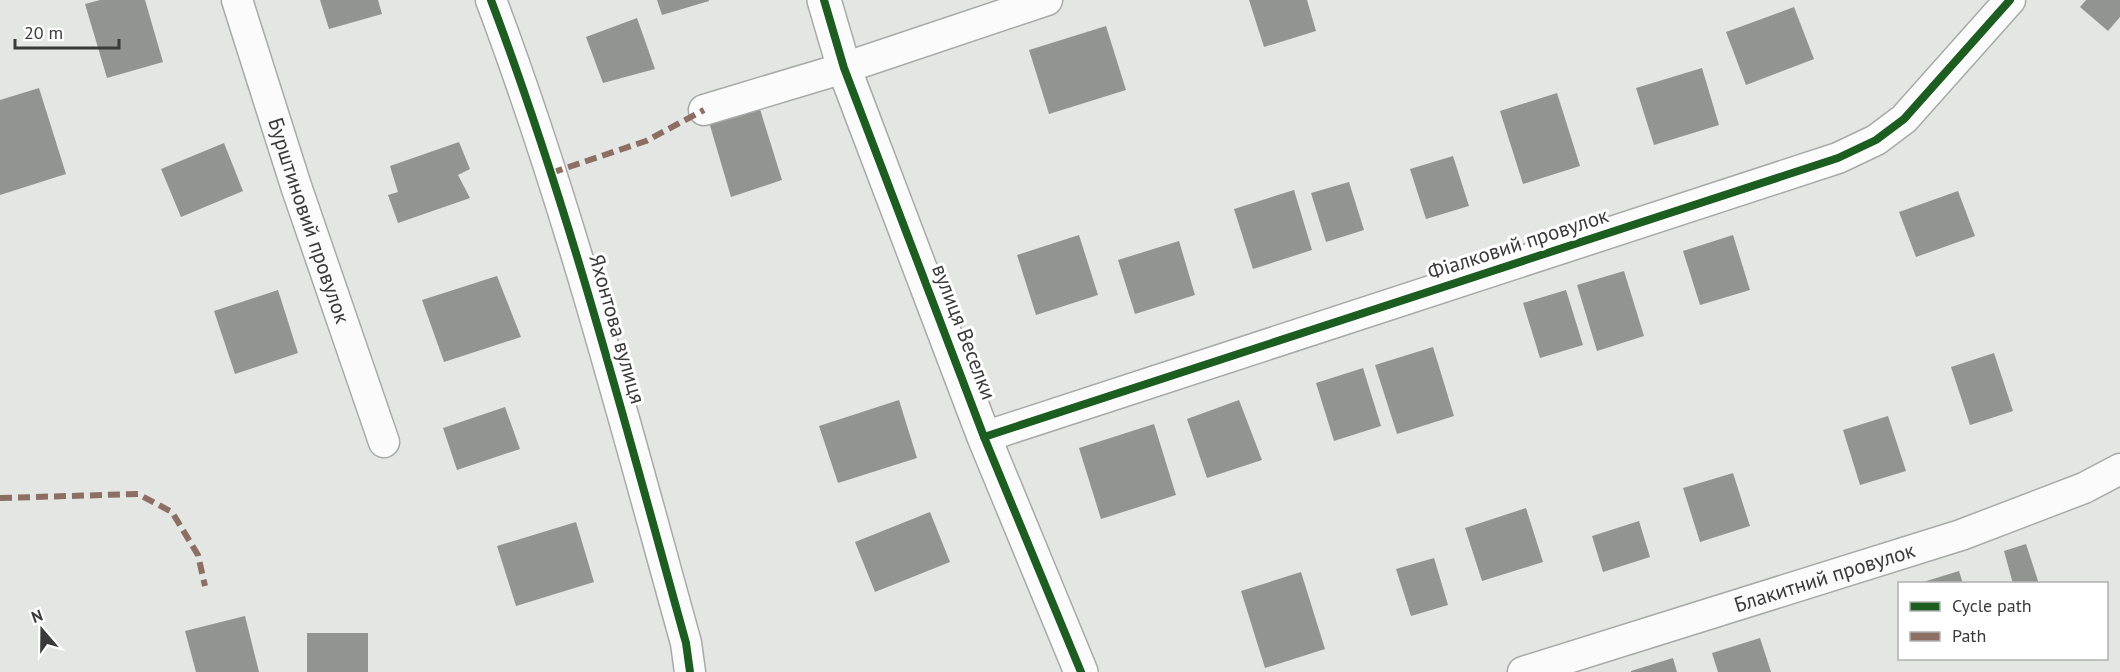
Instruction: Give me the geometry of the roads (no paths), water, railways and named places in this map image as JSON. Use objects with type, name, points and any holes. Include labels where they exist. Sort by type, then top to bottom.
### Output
[{"type":"street","name":"Бурштиновий провулок","points":[[237,0],[296,186],[384,442]]},
{"type":"street","name":"Яхонтова вулиця","points":[[491,0],[513,58],[572,236],[686,643],[690,672]]},
{"type":"street","name":"вулиця Веселки","points":[[824,0],[844,68],[984,437],[1081,672]]},
{"type":"street","points":[[704,110],[844,68],[1047,0]]},
{"type":"street","name":"Фіалковий провулок","points":[[984,437],[1838,158],[1876,140],[1904,119],[2010,0]]},
{"type":"street","name":"Блакитний провулок","points":[[1523,672],[1961,535],[2084,488],[2120,469]]}]
